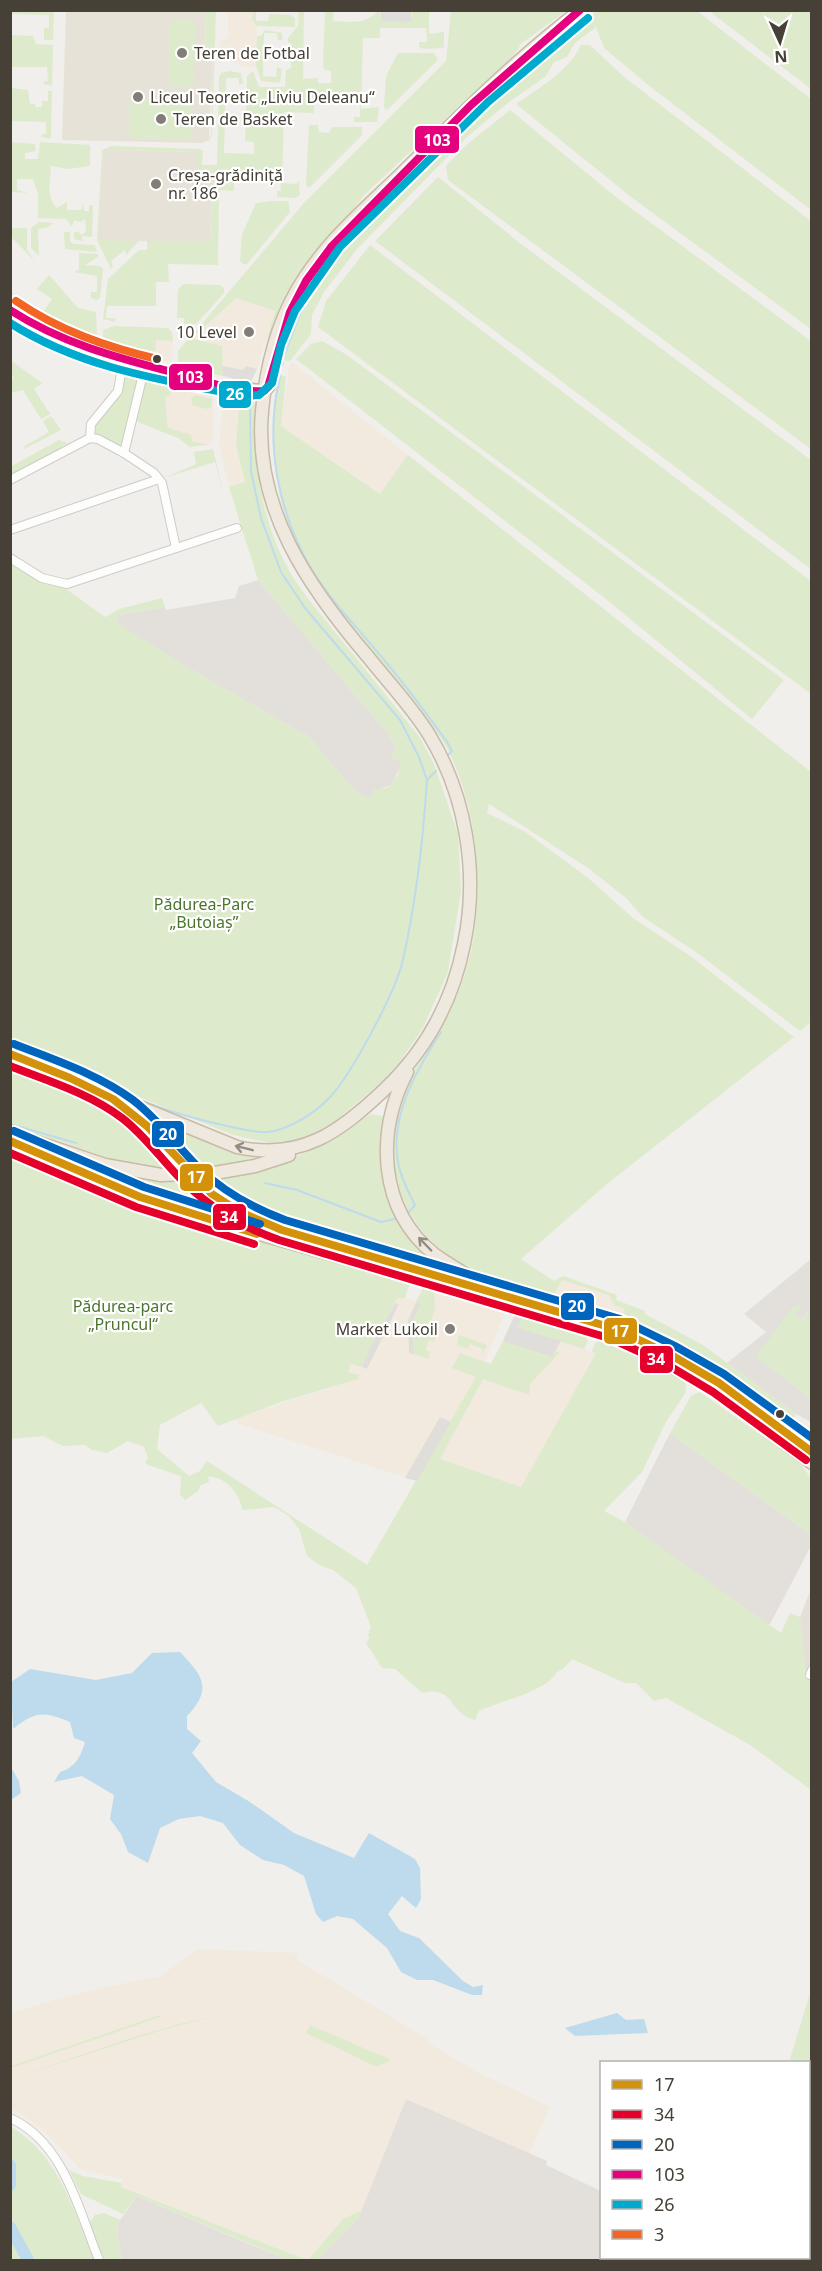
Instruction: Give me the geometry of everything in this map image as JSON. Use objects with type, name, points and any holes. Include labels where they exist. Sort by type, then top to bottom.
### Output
[{"type":"highway","points":[[226,384],[250,386],[263,376],[275,332],[291,296],[332,240],[481,94],[581,10]]},
{"type":"highway","points":[[263,392],[269,383],[279,340],[295,300],[320,261],[358,217]]},
{"type":"highway","points":[[273,504],[268,420],[272,384],[281,342],[292,314],[310,281],[358,217]]},
{"type":"highway","points":[[273,504],[265,438],[267,399],[263,392],[279,329],[306,276]]},
{"type":"highway","points":[[226,384],[263,392]]},
{"type":"highway","points":[[226,384],[254,398],[259,403],[264,486],[293,553],[317,594],[401,696],[431,738],[445,766],[462,814],[470,877],[466,935],[445,1005],[399,1087],[387,1135],[386,1161],[391,1187],[407,1222],[434,1253],[490,1290]]},
{"type":"highway","points":[[10,1054],[237,1147],[273,1152],[302,1148]]},
{"type":"highway","points":[[10,1133],[105,1165],[161,1175],[215,1173],[264,1164],[302,1148],[340,1127],[362,1110],[412,1061]]},
{"type":"highway","points":[[83,1084],[124,1107],[143,1122],[203,1186],[248,1216],[282,1230],[587,1328],[644,1351],[727,1399],[812,1463]]},
{"type":"highway","points":[[10,1141],[140,1197],[189,1214],[433,1279],[490,1290],[591,1320],[662,1348],[718,1380],[812,1452]]},
{"type":"main road","points":[[10,310],[56,338],[83,350],[226,384]]},
{"type":"street","points":[[90,438],[91,423],[118,391],[123,361]]},
{"type":"street","points":[[124,453],[145,366]]},
{"type":"street","points":[[10,480],[90,438],[98,439],[124,453],[159,479],[167,500],[176,548]]},
{"type":"street","points":[[10,530],[159,479]]},
{"type":"street","points":[[10,558],[42,578],[67,584],[237,528]]},
{"type":"street","points":[[10,2118],[44,2142],[59,2164],[99,2260]]},
{"type":"shaded area","name":"Liceul Teoretic „Liviu Deleanu“","points":[[66,11],[206,11],[205,53],[213,54],[209,140],[202,143],[62,140]]},
{"type":"shaded area","points":[[228,11],[253,11],[253,19],[257,26],[256,67],[241,67],[238,63],[231,62],[222,56],[219,41],[228,38]]},
{"type":"shaded area","points":[[381,11],[411,11],[411,22],[381,21]]},
{"type":"shaded area","name":"Creșa-grădiniță nr. 186","points":[[103,150],[198,152],[198,170],[213,170],[210,243],[98,240]]},
{"type":"shaded area","points":[[236,298],[275,311],[257,369],[250,383],[223,376],[221,346],[189,338]]},
{"type":"shaded area","points":[[156,340],[173,341],[171,362],[140,356],[141,350]]},
{"type":"shaded area","points":[[54,346],[119,369],[118,373],[57,352]]},
{"type":"shaded area","points":[[290,361],[408,455],[381,494],[281,426]]},
{"type":"shaded area","points":[[222,366],[243,370],[246,366],[257,369],[250,383],[223,376]]},
{"type":"shaded area","points":[[160,380],[213,391],[214,439],[208,445],[192,441],[168,428],[165,396],[170,396],[170,392]]},
{"type":"shaded area","points":[[225,403],[239,406],[236,445],[245,483],[229,487],[219,445]]},
{"type":"shaded area","points":[[258,580],[389,735],[397,751],[392,753],[400,759],[400,767],[392,784],[377,791],[370,799],[355,791],[309,737],[185,666],[116,623],[118,615],[165,607],[166,610],[235,598],[239,586]]},
{"type":"shaded area","points":[[811,1259],[811,1422],[796,1414],[727,1363],[766,1332],[744,1314]]},
{"type":"shaded area","points":[[563,1276],[617,1295],[616,1300],[645,1311],[640,1330],[542,1296],[545,1288]]},
{"type":"shaded area","points":[[427,1290],[506,1310],[485,1362],[417,1481],[239,1424],[235,1419],[358,1379],[348,1372],[351,1364],[362,1367],[397,1295],[421,1303]]},
{"type":"shaded area","points":[[416,1302],[421,1304],[412,1323],[414,1354],[409,1353],[408,1320]]},
{"type":"shaded area","points":[[395,1303],[399,1304],[367,1369],[362,1367],[369,1349]]},
{"type":"shaded area","points":[[515,1314],[522,1316],[518,1328],[561,1341],[552,1357],[503,1341]]},
{"type":"shaded area","points":[[511,1326],[596,1353],[522,1487],[439,1460]]},
{"type":"shaded area","points":[[440,1417],[451,1422],[417,1481],[405,1478]]},
{"type":"shaded area","points":[[670,1433],[811,1535],[811,1546],[769,1626],[625,1522]]},
{"type":"shaded area","points":[[811,1589],[811,1679],[805,1671],[800,1617]]},
{"type":"shaded area","points":[[199,1949],[299,1953],[296,1959],[428,2039],[427,2042],[477,2072],[550,2107],[529,2154],[406,2099],[362,2210],[343,2219],[308,2260],[121,2187],[123,2179],[80,2169],[42,2129],[11,2108],[10,2013],[71,1995],[153,1977],[161,1978],[163,1974]]},
{"type":"shaded area","points":[[406,2099],[547,2161],[546,2165],[600,2191],[600,2259],[620,2259],[318,2260],[359,2217]]},
{"type":"shaded area","points":[[137,2196],[288,2260],[122,2260],[117,2232],[120,2220]]},
{"type":"green space","points":[[11,10],[54,11],[53,40],[44,40],[44,28],[49,28],[49,15],[11,14]]},
{"type":"green space","points":[[380,10],[381,21],[411,21],[412,11],[429,11],[429,34],[444,32],[444,48],[419,47],[419,42],[427,42],[426,28],[380,28],[380,38],[363,38],[361,109],[379,107],[377,122],[354,122],[354,117],[360,117],[360,103],[314,103],[314,113],[284,112],[282,183],[296,184],[299,181],[300,195],[295,198],[277,197],[277,191],[281,191],[280,178],[234,178],[234,191],[219,190],[218,265],[168,264],[169,282],[156,282],[156,306],[107,306],[106,318],[116,318],[115,322],[103,319],[108,279],[139,250],[147,250],[147,241],[210,242],[213,171],[198,170],[198,152],[103,150],[98,240],[139,241],[126,255],[125,250],[111,261],[113,267],[111,269],[97,240],[102,150],[112,146],[199,149],[203,151],[202,165],[217,165],[219,78],[221,73],[229,71],[241,73],[243,83],[239,85],[239,78],[226,78],[224,153],[254,154],[254,142],[245,141],[247,76],[253,71],[259,87],[285,87],[286,70],[291,68],[291,43],[288,42],[288,38],[298,26],[299,11],[304,11],[303,79],[318,78],[318,83],[331,83],[331,71],[325,70],[323,66],[325,11],[334,11],[333,21],[352,22],[369,18]]},
{"type":"green space","points":[[598,10],[697,11],[811,99],[811,210],[647,84],[604,48],[596,27],[575,43],[567,57],[554,62],[546,76],[509,102],[467,137],[358,248],[324,292],[312,315],[311,334],[290,361],[282,360],[307,293],[346,241],[383,201],[477,110],[548,48]]},
{"type":"green space","points":[[206,11],[216,11],[212,135],[210,140],[202,143],[209,140],[211,135],[213,54],[205,54]]},
{"type":"green space","points":[[253,11],[256,11],[256,21],[268,21],[269,14],[290,15],[295,18],[295,27],[257,26],[252,19]]},
{"type":"green space","points":[[451,11],[566,11],[522,43],[513,56],[363,196],[302,271],[286,297],[269,339],[267,338],[275,311],[236,298],[198,333],[195,332],[304,203],[446,61]]},
{"type":"green space","points":[[709,11],[811,11],[811,89]]},
{"type":"green space","name":"Teren de Fotbal","points":[[170,20],[196,20],[194,87],[169,86]]},
{"type":"green space","points":[[265,30],[282,33],[282,40],[278,40],[277,33],[264,33],[263,76],[276,77],[277,67],[282,69],[280,83],[261,81],[256,66],[257,36],[261,36]]},
{"type":"green space","points":[[11,35],[33,36],[36,44],[53,45],[52,86],[44,84],[44,81],[48,81],[47,67],[11,67]]},
{"type":"green space","points":[[581,45],[590,45],[623,76],[811,221],[811,329],[631,197],[516,104],[561,71]]},
{"type":"green space","points":[[398,53],[434,53],[438,60],[387,110],[384,107],[386,76]]},
{"type":"green space","points":[[11,88],[28,90],[30,104],[35,104],[36,107],[42,107],[42,101],[48,101],[48,91],[52,91],[51,139],[42,137],[42,134],[46,134],[46,122],[11,121]]},
{"type":"green space","name":"Teren de Basket","points":[[130,99],[192,100],[191,140],[129,138]]},
{"type":"green space","points":[[510,110],[616,197],[811,341],[811,449],[448,180],[446,166],[464,147]]},
{"type":"green space","points":[[309,125],[318,125],[319,132],[329,133],[332,127],[362,127],[362,135],[309,188],[306,185]]},
{"type":"green space","points":[[11,142],[35,144],[36,151],[25,153],[25,159],[38,159],[40,142],[90,145],[90,166],[68,169],[51,166],[50,189],[51,199],[57,208],[67,202],[67,210],[81,210],[83,204],[84,211],[89,211],[89,205],[93,205],[92,237],[82,236],[82,241],[74,239],[74,232],[79,232],[81,235],[86,232],[85,219],[80,222],[74,220],[72,227],[66,219],[38,218],[38,193],[33,179],[17,179],[17,190],[28,193],[12,192]]},
{"type":"green space","points":[[438,177],[521,244],[811,460],[811,569],[375,241]]},
{"type":"green space","points":[[288,201],[290,212],[247,264],[243,264],[240,261],[242,234],[256,203]]},
{"type":"green space","points":[[39,222],[54,223],[46,228],[38,229],[39,256],[31,248],[31,228]]},
{"type":"green space","points":[[10,228],[27,228],[27,250],[35,261],[11,237]]},
{"type":"green space","points":[[64,232],[70,232],[70,241],[73,244],[95,245],[97,252],[65,249]]},
{"type":"green space","points":[[370,245],[811,581],[811,694],[318,327],[326,301]]},
{"type":"green space","points":[[79,253],[98,254],[98,257],[85,265],[100,266],[103,269],[100,298],[97,300],[91,298],[91,292],[97,292],[97,276],[74,272],[79,270]]},
{"type":"green space","points":[[49,275],[78,308],[96,312],[97,336],[43,312],[52,299],[37,289]]},
{"type":"green space","points":[[183,284],[220,285],[224,288],[224,293],[196,324],[184,324],[184,318],[177,318],[178,290]]},
{"type":"green space","points":[[35,311],[95,339],[96,346],[62,333],[34,317]]},
{"type":"green space","points":[[114,326],[168,328],[172,332],[173,341],[156,340],[155,351],[136,349],[133,357],[104,349],[103,330]]},
{"type":"green space","points":[[189,338],[222,346],[223,376],[178,367],[178,351]]},
{"type":"green space","points":[[322,341],[347,355],[784,680],[752,719],[602,596],[296,359],[311,344]]},
{"type":"green space","points":[[10,360],[42,383],[34,389],[50,414],[41,419],[23,390],[11,393],[11,380],[14,378]]},
{"type":"green space","points":[[126,371],[140,375],[123,444],[118,446],[93,432],[93,428],[121,392]]},
{"type":"green space","points":[[278,374],[286,377],[281,426],[380,494],[408,455],[811,772],[812,1021],[800,1031],[700,955],[643,917],[626,898],[588,868],[489,804],[487,813],[524,831],[587,877],[633,918],[689,955],[794,1037],[607,1184],[521,1259],[554,1281],[563,1276],[617,1295],[616,1300],[645,1311],[645,1314],[703,1345],[796,1414],[793,1420],[788,1420],[779,1411],[772,1411],[681,1351],[623,1322],[624,1309],[614,1305],[609,1295],[562,1280],[553,1297],[571,1305],[491,1279],[444,1252],[424,1233],[409,1211],[398,1184],[394,1162],[396,1118],[404,1088],[447,1018],[468,964],[475,924],[478,884],[472,824],[466,796],[444,743],[320,586],[297,546],[280,499],[273,449]]},
{"type":"green space","points":[[146,376],[161,382],[171,395],[165,397],[168,428],[191,435],[192,441],[208,445],[190,447],[178,438],[135,421]]},
{"type":"green space","points":[[196,395],[212,399],[211,407],[207,409],[192,405],[191,398]]},
{"type":"green space","name":"Pădurea-Parc „Butoiaș”","points":[[232,395],[251,399],[255,404],[255,444],[260,483],[269,522],[283,559],[309,600],[419,736],[434,764],[458,834],[461,891],[448,972],[423,1028],[398,1064],[378,1085],[335,1121],[298,1142],[279,1145],[233,1135],[11,1045],[10,561],[42,581],[63,587],[105,617],[119,609],[162,598],[165,607],[119,615],[117,623],[185,666],[309,737],[355,791],[370,799],[373,790],[387,788],[398,775],[400,760],[394,760],[391,753],[397,751],[389,735],[258,580],[229,487],[245,482],[236,445],[239,407],[231,405],[232,401],[239,400],[233,399]]},
{"type":"green space","points":[[51,416],[61,430],[24,449],[25,446],[49,432],[43,421]]},
{"type":"green space","points":[[59,440],[68,443],[61,447],[63,450],[11,475],[10,467]]},
{"type":"green space","points":[[213,449],[224,496],[215,462],[164,478],[196,464],[194,452]]},
{"type":"green space","points":[[10,1062],[117,1109],[149,1134],[178,1168],[135,1166],[93,1156],[11,1127]]},
{"type":"green space","points":[[371,1114],[383,1116],[380,1164],[393,1209],[443,1270],[265,1218],[201,1179],[247,1173],[290,1159],[332,1139]]},
{"type":"green space","points":[[144,1115],[229,1152],[257,1158],[215,1166],[190,1167],[162,1132]]},
{"type":"green space","name":"Pădurea-parc „Pruncul“","points":[[11,1146],[83,1180],[186,1218],[409,1285],[405,1298],[397,1298],[369,1349],[362,1367],[351,1364],[348,1372],[359,1375],[358,1379],[281,1402],[218,1426],[201,1403],[160,1425],[157,1449],[189,1476],[200,1471],[207,1461],[367,1565],[476,1377],[452,1368],[460,1353],[491,1364],[503,1341],[551,1357],[557,1351],[560,1352],[530,1384],[529,1395],[483,1379],[440,1459],[521,1487],[596,1353],[592,1352],[595,1343],[600,1340],[685,1382],[686,1392],[666,1422],[642,1472],[604,1511],[625,1522],[781,1633],[790,1613],[800,1617],[805,1671],[811,1679],[811,1790],[750,1745],[666,1698],[654,1701],[636,1683],[625,1683],[572,1659],[543,1685],[479,1711],[475,1720],[466,1717],[447,1696],[433,1692],[422,1693],[395,1669],[382,1668],[366,1643],[370,1638],[368,1636],[371,1627],[356,1588],[333,1570],[321,1566],[307,1556],[299,1529],[289,1516],[274,1507],[243,1510],[238,1497],[227,1483],[208,1476],[209,1482],[201,1485],[197,1492],[185,1500],[180,1494],[181,1476],[148,1465],[145,1462],[148,1458],[144,1447],[128,1441],[107,1453],[92,1450],[85,1445],[63,1446],[43,1436],[11,1439]]},
{"type":"green space","points":[[47,1151],[187,1179],[210,1200],[273,1232],[158,1197]]},
{"type":"green space","points":[[423,1288],[434,1292],[435,1308],[428,1329],[437,1333],[434,1342],[429,1340],[425,1350],[430,1352],[428,1359],[414,1354],[412,1323],[421,1304],[416,1302]]},
{"type":"green space","points":[[798,1305],[802,1307],[795,1315],[801,1320],[807,1311],[810,1314],[806,1319],[811,1323],[811,1399],[759,1359],[757,1355],[793,1307]]},
{"type":"green space","points":[[522,1316],[585,1334],[588,1341],[584,1349],[518,1328]]},
{"type":"green space","points":[[459,1335],[487,1345],[482,1354],[483,1349],[470,1344],[468,1349],[457,1345]]},
{"type":"green space","points":[[700,1392],[799,1462],[811,1478],[811,1535],[670,1433],[691,1396]]},
{"type":"green space","points":[[811,1990],[811,2161],[810,2061],[789,2061]]},
{"type":"green space","points":[[160,2015],[160,2017],[11,2068],[11,2066]]},
{"type":"green space","points":[[215,2016],[165,2029],[11,2079],[131,2038],[179,2024]]},
{"type":"green space","points":[[310,2025],[389,2059],[389,2061],[377,2067],[306,2033]]},
{"type":"green space","points":[[10,2126],[27,2138],[53,2168],[72,2204],[94,2260],[11,2260]]},
{"type":"green space","points":[[69,2170],[83,2176],[122,2183],[121,2187],[307,2260],[288,2260],[137,2196],[123,2214],[81,2194]]},
{"type":"green space","points":[[362,2210],[359,2217],[318,2260],[308,2260],[343,2219]]},
{"type":"green space","points":[[104,2213],[120,2220],[117,2232],[122,2260],[105,2260],[89,2224],[95,2215]]},
{"type":"water","points":[[180,1652],[194,1668],[202,1683],[200,1698],[187,1716],[187,1729],[201,1741],[192,1753],[216,1782],[250,1802],[294,1833],[354,1858],[369,1833],[415,1859],[420,1868],[421,1899],[416,1908],[402,1896],[388,1914],[400,1931],[419,1938],[463,1981],[473,1987],[483,1985],[482,1995],[472,1995],[433,1980],[417,1980],[401,1972],[387,1948],[353,1919],[337,1916],[323,1922],[316,1914],[304,1876],[284,1865],[263,1860],[240,1845],[223,1823],[200,1816],[179,1819],[160,1828],[148,1863],[128,1852],[121,1834],[110,1819],[114,1795],[82,1776],[54,1782],[60,1772],[70,1768],[77,1761],[85,1742],[74,1738],[70,1722],[53,1716],[40,1715],[28,1719],[13,1729],[11,1682],[30,1669],[96,1680],[132,1673],[152,1653]]},
{"type":"water","points":[[10,1766],[19,1781],[21,1793],[11,1800]]},
{"type":"water","points":[[617,2013],[626,2020],[644,2019],[648,2033],[575,2036],[565,2028]]},
{"type":"waterway","points":[[285,353],[300,314],[313,289],[344,246],[469,119],[549,46]]},
{"type":"waterway","points":[[280,377],[275,401],[274,451],[283,501],[300,548],[326,590],[384,659],[447,742],[452,751],[448,755]]},
{"type":"waterway","points":[[250,403],[251,471],[261,518],[281,572],[305,608],[400,720],[419,757],[427,780]]},
{"type":"waterway","points":[[10,1047],[142,1101],[240,1129],[268,1132],[285,1128],[319,1108],[340,1085],[361,1052],[398,977],[415,895],[427,780],[436,771]]},
{"type":"waterway","points":[[407,1214],[415,1205],[399,1167],[397,1131],[406,1096],[441,1032]]},
{"type":"waterway","points":[[10,1063],[117,1110],[153,1140]]},
{"type":"waterway","points":[[10,1124],[76,1143]]},
{"type":"waterway","points":[[265,1183],[297,1190],[381,1222],[399,1218]]},
{"type":"waterway","points":[[10,2165],[10,2185]]},
{"type":"waterway","points":[[10,2227],[28,2260]]},
{"type":"transit line","name":"103","points":[[10,310],[51,333],[94,350],[223,386],[264,391],[268,387],[290,312],[306,281],[332,246],[471,105],[580,10]]},
{"type":"transit line","name":"26","points":[[10,323],[37,338],[94,362],[152,378],[243,396],[259,395],[272,383],[281,345],[295,311],[340,247],[488,102],[588,18]]},
{"type":"transit line","name":"3","points":[[16,301],[84,337],[157,359]]},
{"type":"transit line","name":"20","points":[[14,1044],[75,1068],[133,1100],[210,1178],[229,1193],[251,1205],[285,1220],[620,1319],[675,1346],[724,1374],[812,1438]]},
{"type":"transit line","name":"17","points":[[10,1054],[70,1078],[113,1099],[147,1126],[212,1194],[240,1212],[282,1230],[616,1329],[671,1355],[719,1383],[812,1452]]},
{"type":"transit line","name":"34","points":[[10,1066],[68,1088],[109,1109],[137,1131],[187,1185],[211,1205],[250,1228],[279,1240],[612,1339],[666,1364],[713,1392],[806,1460]]},
{"type":"transit line","name":"20","points":[[14,1131],[144,1187],[260,1224]]},
{"type":"transit line","name":"17","points":[[10,1141],[140,1197],[257,1234]]},
{"type":"transit line","name":"34","points":[[10,1153],[136,1207],[254,1244]]},
{"type":"place","name":"Teren de Fotbal","points":[[182,53]]},
{"type":"place","name":"Liceul Teoretic „Liviu Deleanu“","points":[[138,97]]},
{"type":"place","name":"Teren de Basket","points":[[161,119]]},
{"type":"place","name":"Creșa-grădiniță nr. 186","points":[[156,184]]},
{"type":"place","name":"10 Level","points":[[249,332]]},
{"type":"place","name":"Market Lukoil","points":[[450,1329]]}]
